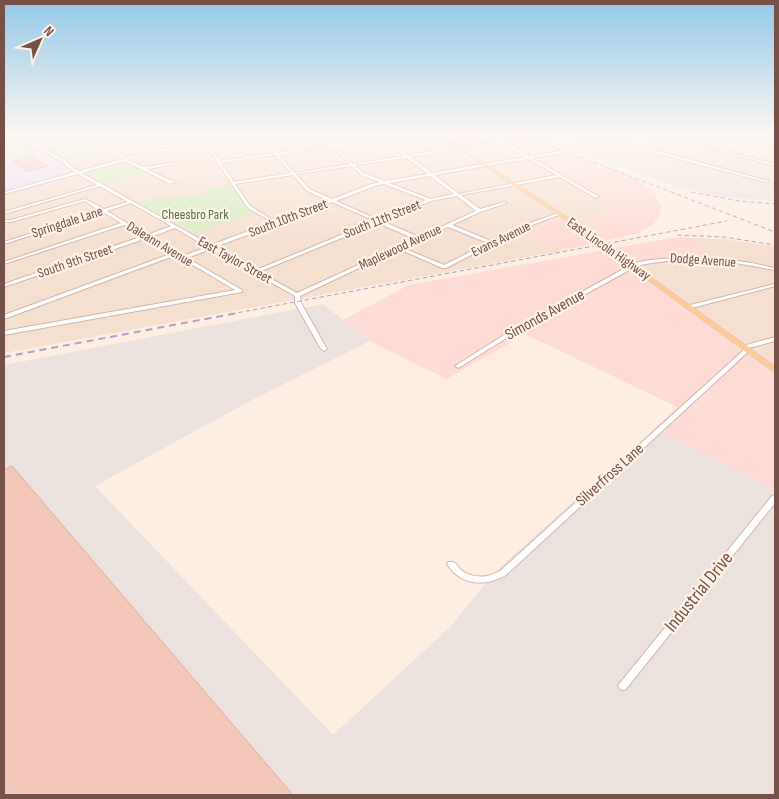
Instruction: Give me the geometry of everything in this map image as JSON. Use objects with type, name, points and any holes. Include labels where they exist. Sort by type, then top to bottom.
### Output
[{"type":"main road","name":"East Lincoln Highway","points":[[493,172],[559,214],[775,369]]},
{"type":"street","points":[[4,193],[76,172]]},
{"type":"street","name":"East Taylor Street","points":[[78,172],[297,294]]},
{"type":"street","points":[[149,172],[169,181]]},
{"type":"street","points":[[226,172],[253,211],[276,223]]},
{"type":"street","points":[[233,183],[305,172]]},
{"type":"street","points":[[360,172],[430,200]]},
{"type":"street","points":[[428,172],[479,211]]},
{"type":"street","name":"South 10th Street","points":[[182,258],[385,183],[447,172]]},
{"type":"street","points":[[553,172],[597,197]]},
{"type":"street","points":[[733,172],[767,181]]},
{"type":"street","points":[[294,174],[308,190],[419,239]]},
{"type":"street","name":"South 11th Street","points":[[257,271],[430,200],[560,176]]},
{"type":"street","points":[[4,213],[100,185]]},
{"type":"street","points":[[53,199],[63,206]]},
{"type":"street","name":"Daleann Avenue","points":[[4,333],[240,291],[87,201],[79,201],[63,206]]},
{"type":"street","name":"Springdale Lane","points":[[4,243],[131,202]]},
{"type":"street","name":"Maplewood Avenue","points":[[297,294],[479,211],[505,203]]},
{"type":"street","points":[[4,221],[63,206]]},
{"type":"street","name":"Evans Avenue","points":[[400,248],[444,267],[518,229],[559,214]]},
{"type":"street","points":[[4,263],[124,223]]},
{"type":"street","points":[[448,225],[492,243]]},
{"type":"street","name":"South 9th Street","points":[[4,286],[174,226]]},
{"type":"street","points":[[4,317],[175,254]]},
{"type":"street","name":"Dodge Avenue","points":[[632,265],[680,257],[729,261],[775,269]]},
{"type":"street","name":"Simonds Avenue","points":[[458,366],[509,334],[632,265]]},
{"type":"street","points":[[688,307],[775,285]]},
{"type":"street","points":[[297,294],[297,301],[324,349]]},
{"type":"street","points":[[746,348],[775,339]]},
{"type":"street","name":"Silverfross Lane","points":[[451,564],[462,576],[478,580],[498,576],[503,573],[746,348]]},
{"type":"street","name":"Industrial Drive","points":[[623,686],[775,498]]},
{"type":"shaded area","points":[[4,172],[72,172],[4,192]]},
{"type":"shaded area","points":[[74,172],[552,172],[602,201],[610,218],[572,226],[515,234],[560,251],[4,353],[4,191]]},
{"type":"shaded area","points":[[552,172],[621,172],[625,174],[653,190],[661,207],[660,215],[653,224],[639,233],[560,251],[515,234],[557,216],[572,226],[610,218],[602,201]]},
{"type":"shaded area","points":[[636,172],[775,172],[775,201],[723,197],[678,187]]},
{"type":"shaded area","points":[[677,237],[694,238],[706,257],[683,255],[634,263],[775,363],[775,490],[654,429],[677,407],[525,334],[447,379],[370,341],[343,320],[409,285]]},
{"type":"shaded area","points":[[694,238],[723,239],[775,247],[775,363],[633,262],[683,255],[706,257]]},
{"type":"shaded area","points":[[323,304],[370,341],[250,401],[95,486],[333,735],[450,627],[494,573],[654,429],[775,490],[775,795],[4,795],[4,365]]},
{"type":"green space","points":[[85,172],[148,172],[108,185]]},
{"type":"green space","name":"Cheesbro Park","points":[[232,184],[246,207],[254,213],[196,233],[135,202],[164,196],[166,199],[204,194],[209,192],[207,187]]},
{"type":"building","points":[[12,466],[293,795],[4,795],[4,470]]},
{"type":"railway","points":[[620,172],[775,232]]},
{"type":"railway","points":[[691,192],[739,201],[775,204]]},
{"type":"railway","points":[[231,314],[727,221]]},
{"type":"railway","points":[[677,235],[724,237],[775,245]]},
{"type":"railway","points":[[4,357],[237,313]]}]
